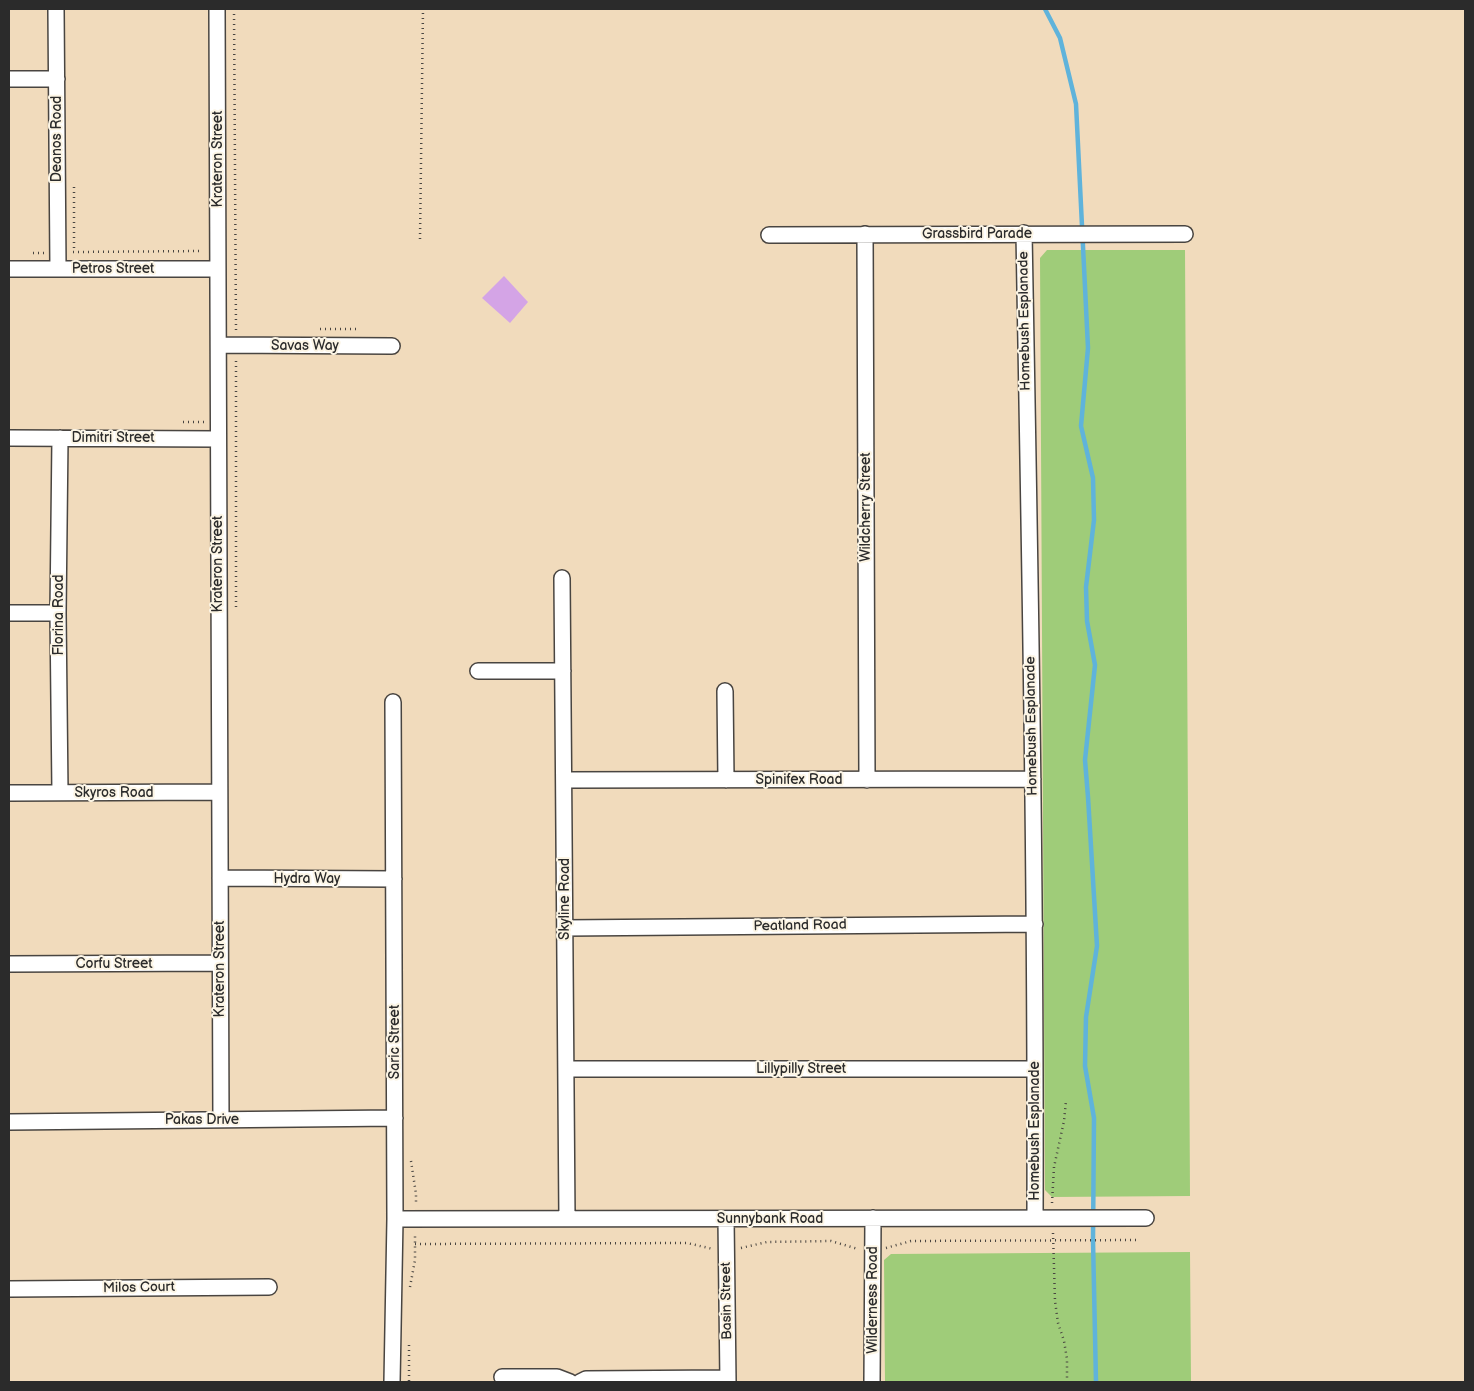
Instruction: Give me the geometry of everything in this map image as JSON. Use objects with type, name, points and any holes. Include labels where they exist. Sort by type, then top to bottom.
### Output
[{"type":"street","name":"Deanos Road","points":[[56,9],[58,269]]},
{"type":"street","name":"Krateron Street","points":[[218,9],[221,1120]]},
{"type":"street","points":[[9,79],[57,79]]},
{"type":"street","name":"Grassbird Parade","points":[[769,234],[1185,234]]},
{"type":"street","name":"Wildcherry Street","points":[[865,234],[867,780]]},
{"type":"street","name":"Homebush Esplanade","points":[[1024,234],[1035,924],[1035,1218]]},
{"type":"street","name":"Petros Street","points":[[9,269],[218,269]]},
{"type":"street","name":"Savas Way","points":[[218,346],[392,346]]},
{"type":"street","name":"Dimitri Street","points":[[9,438],[218,439]]},
{"type":"street","name":"Florina Road","points":[[60,438],[58,613],[60,793]]},
{"type":"street","name":"Skyline Road","points":[[562,578],[568,1219]]},
{"type":"street","points":[[9,614],[58,613]]},
{"type":"street","points":[[478,671],[563,671]]},
{"type":"street","points":[[725,691],[726,780]]},
{"type":"street","name":"Saric Street","points":[[392,1382],[395,1219],[393,702]]},
{"type":"street","name":"Spinifex Road","points":[[564,780],[1033,779]]},
{"type":"street","name":"Skyros Road","points":[[9,793],[219,792]]},
{"type":"street","name":"Hydra Way","points":[[220,878],[394,879]]},
{"type":"street","name":"Peatland Road","points":[[565,928],[1035,924]]},
{"type":"street","name":"Corfu Street","points":[[9,964],[220,963]]},
{"type":"street","name":"Lillypilly Street","points":[[566,1069],[1035,1069]]},
{"type":"street","name":"Pakas Drive","points":[[9,1122],[395,1118]]},
{"type":"street","name":"Wilderness Road","points":[[872,1382],[873,1218]]},
{"type":"street","name":"Sunnybank Road","points":[[395,1219],[1146,1218]]},
{"type":"street","name":"Basin Street","points":[[726,1219],[728,1380]]},
{"type":"street","name":"Milos Court","points":[[9,1289],[270,1287]]},
{"type":"street","points":[[502,1377],[557,1377],[570,1382]]},
{"type":"street","points":[[580,1382],[586,1379],[728,1380]]},
{"type":"path","points":[[234,9],[236,609]]},
{"type":"path","points":[[420,239],[423,9]]},
{"type":"path","points":[[74,187],[74,252]]},
{"type":"path","points":[[26,253],[203,252]]},
{"type":"path","points":[[1066,1101],[1064,1121],[1054,1167],[1052,1218],[1055,1301],[1058,1323],[1067,1359],[1067,1382]]},
{"type":"path","points":[[415,1244],[687,1243],[714,1250],[727,1250],[767,1242],[831,1241],[854,1249],[873,1250],[911,1241],[1139,1240]]},
{"type":"green space","points":[[1047,250],[1185,250],[1190,1196],[1052,1197],[1045,1190],[1040,258]]},
{"type":"green space","points":[[1190,1252],[1191,1382],[885,1382],[884,1260],[891,1254]]},
{"type":"building","points":[[504,276],[528,302],[510,323],[482,298]]},
{"type":"waterway","points":[[1045,9],[1060,38],[1076,104],[1088,348],[1081,426],[1093,478],[1094,520],[1086,587],[1087,621],[1095,665],[1085,760],[1097,946],[1086,1017],[1085,1066],[1094,1118],[1093,1240],[1096,1382]]}]
